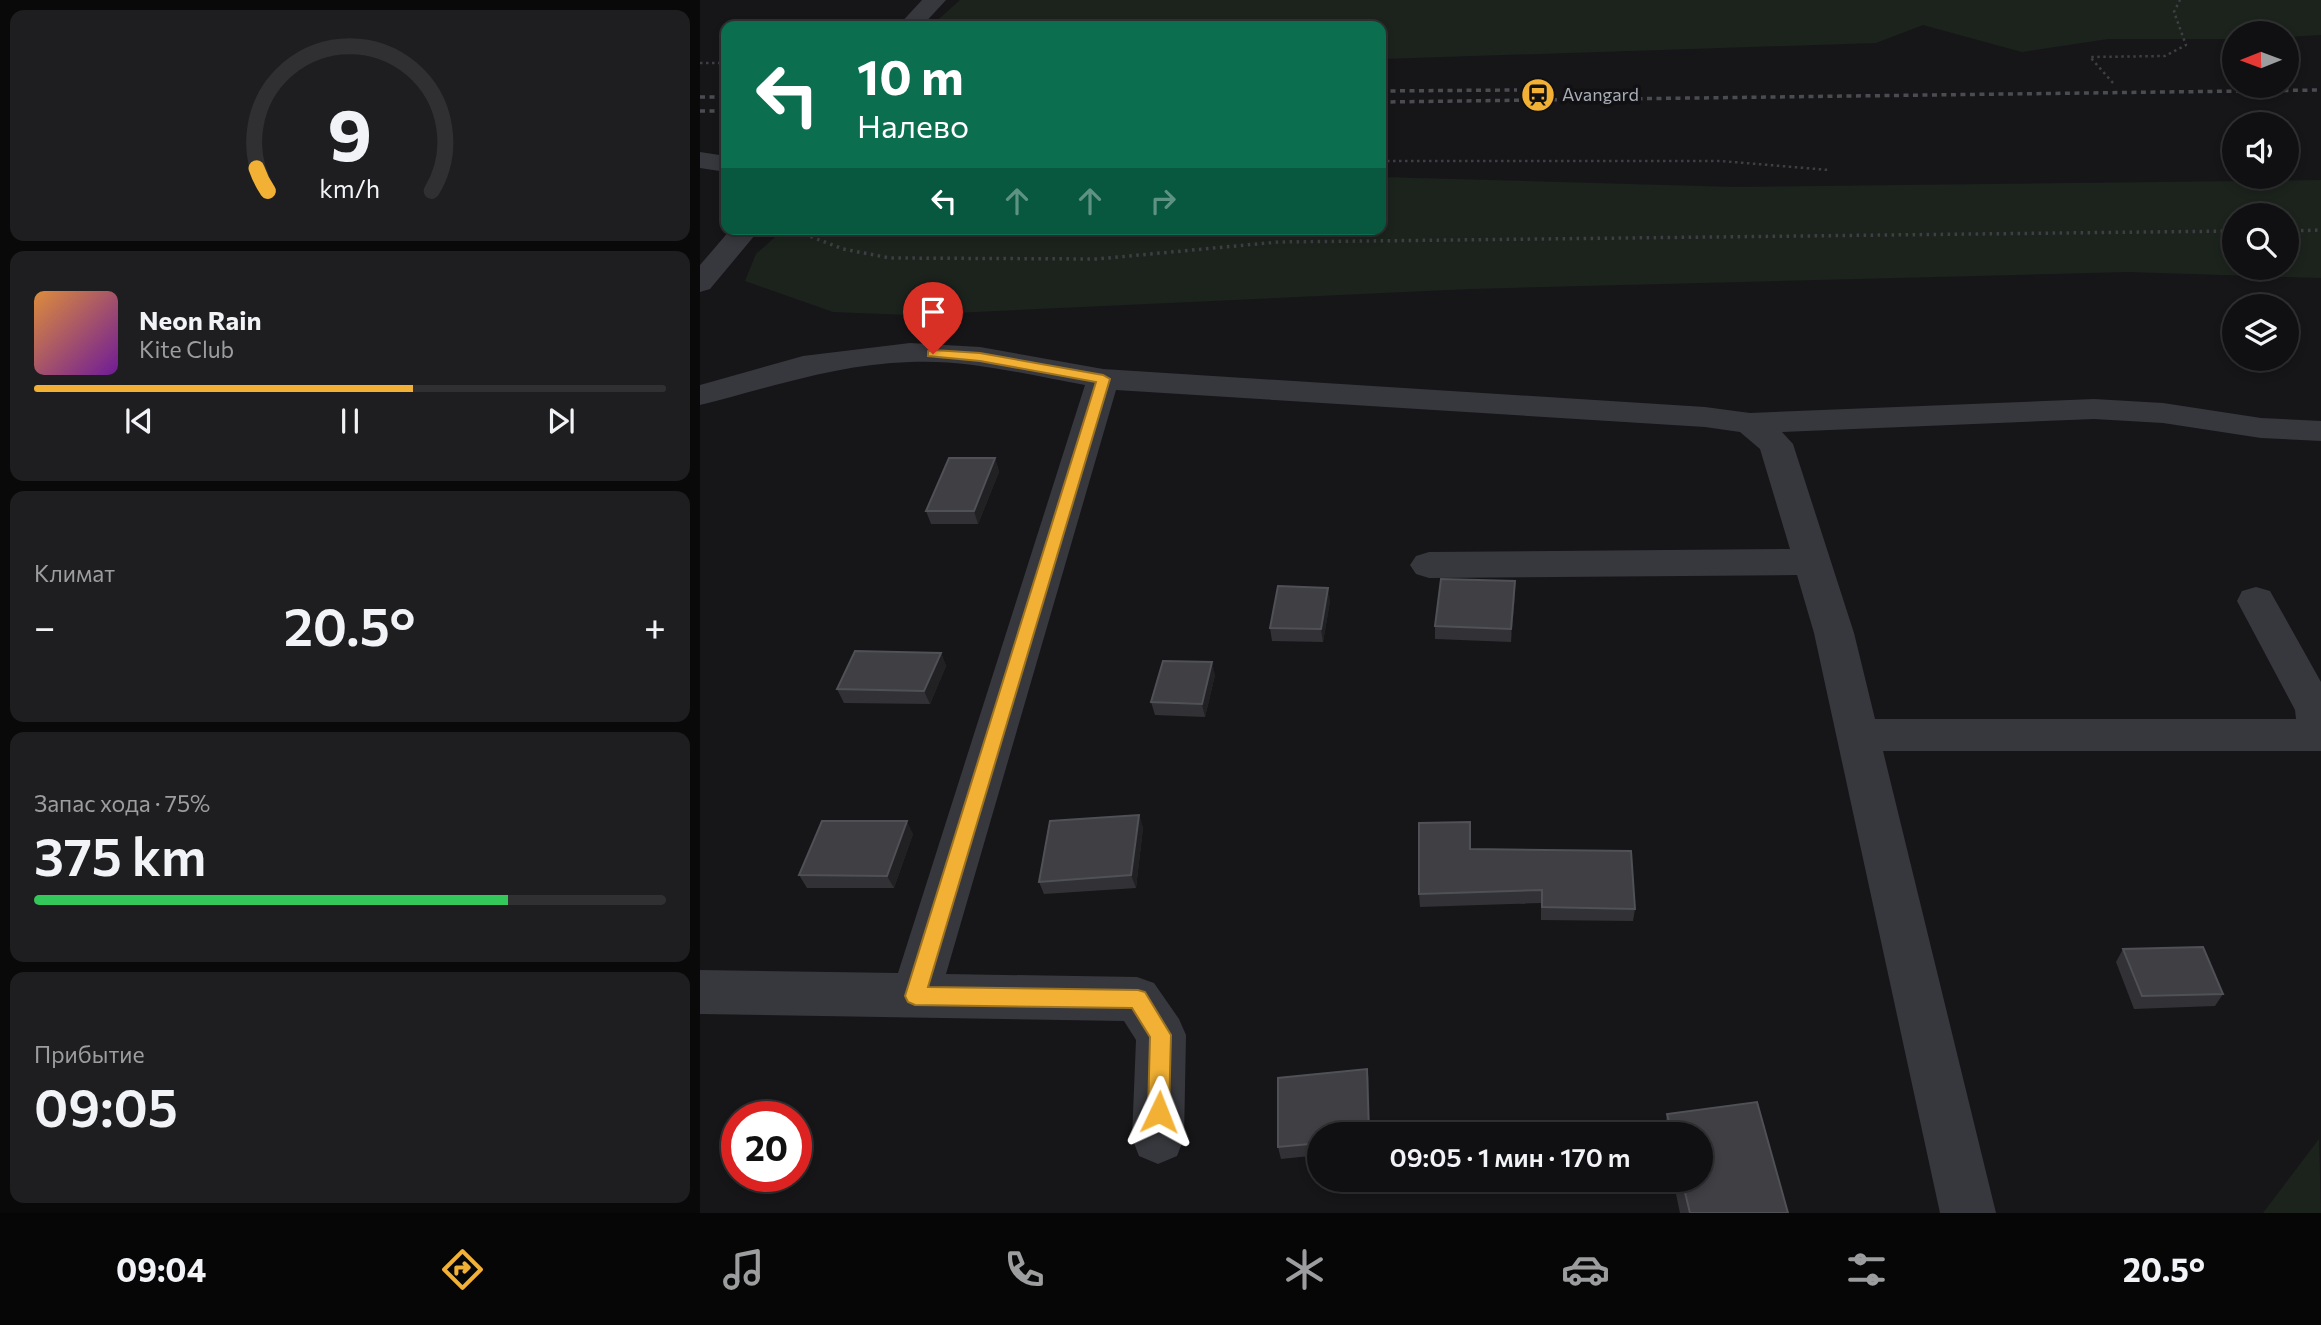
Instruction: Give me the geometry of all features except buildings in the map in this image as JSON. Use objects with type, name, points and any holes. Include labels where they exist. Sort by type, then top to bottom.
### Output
[{"type":"street","points":[[914,21],[935,0]]},
{"type":"street","points":[[700,160],[721,163]]},
{"type":"street","points":[[700,283],[741,235]]},
{"type":"street","points":[[700,395],[803,366],[910,352],[980,357],[1103,379],[1705,417],[1749,423],[2094,409],[2163,413],[2261,428],[2321,431]]},
{"type":"street","points":[[915,996],[1103,379]]},
{"type":"street","points":[[1749,423],[1776,444],[1834,633],[1968,1213]]},
{"type":"street","points":[[1429,565],[1812,562]]},
{"type":"street","points":[[1858,735],[2319,735],[2316,710],[2256,601]]},
{"type":"street","points":[[700,992],[1138,999],[1161,1035],[1158,1138]]},
{"type":"path","points":[[2113,83],[2090,57],[2165,56],[2186,45],[2174,12],[2180,0]]},
{"type":"path","points":[[700,63],[721,63]]},
{"type":"path","points":[[1386,161],[1721,162],[1829,170]]},
{"type":"path","points":[[2299,231],[2321,230]]},
{"type":"path","points":[[807,235],[843,249],[890,258],[1097,259],[1278,242],[2222,231]]},
{"type":"shaded area","points":[[960,0],[2321,0],[2321,35],[2300,36],[2300,21],[2222,21],[2222,39],[2108,39],[2022,52],[1923,25],[1876,43],[1386,59],[1386,21],[937,21]]},
{"type":"shaded area","points":[[1386,177],[1734,187],[2222,181],[2222,189],[2299,189],[2299,180],[2321,180],[2321,278],[2299,277],[2299,203],[2222,203],[2222,275],[2127,272],[1469,289],[909,315],[833,312],[745,281],[756,254],[777,235],[1386,235]]},
{"type":"shaded area","points":[[2319,1139],[2321,1213],[2263,1213]]},
{"type":"railway","points":[[1386,91],[1517,90]]},
{"type":"railway","points":[[1386,102],[2321,90]]},
{"type":"railway","points":[[700,97],[721,97]]},
{"type":"railway","points":[[700,111],[721,111]]},
{"type":"place","name":"Avangard","points":[[1538,95]]},
{"type":"route","points":[[933,354],[980,357],[1103,379],[915,996],[1138,999],[1161,1035],[1159,1112]]}]
